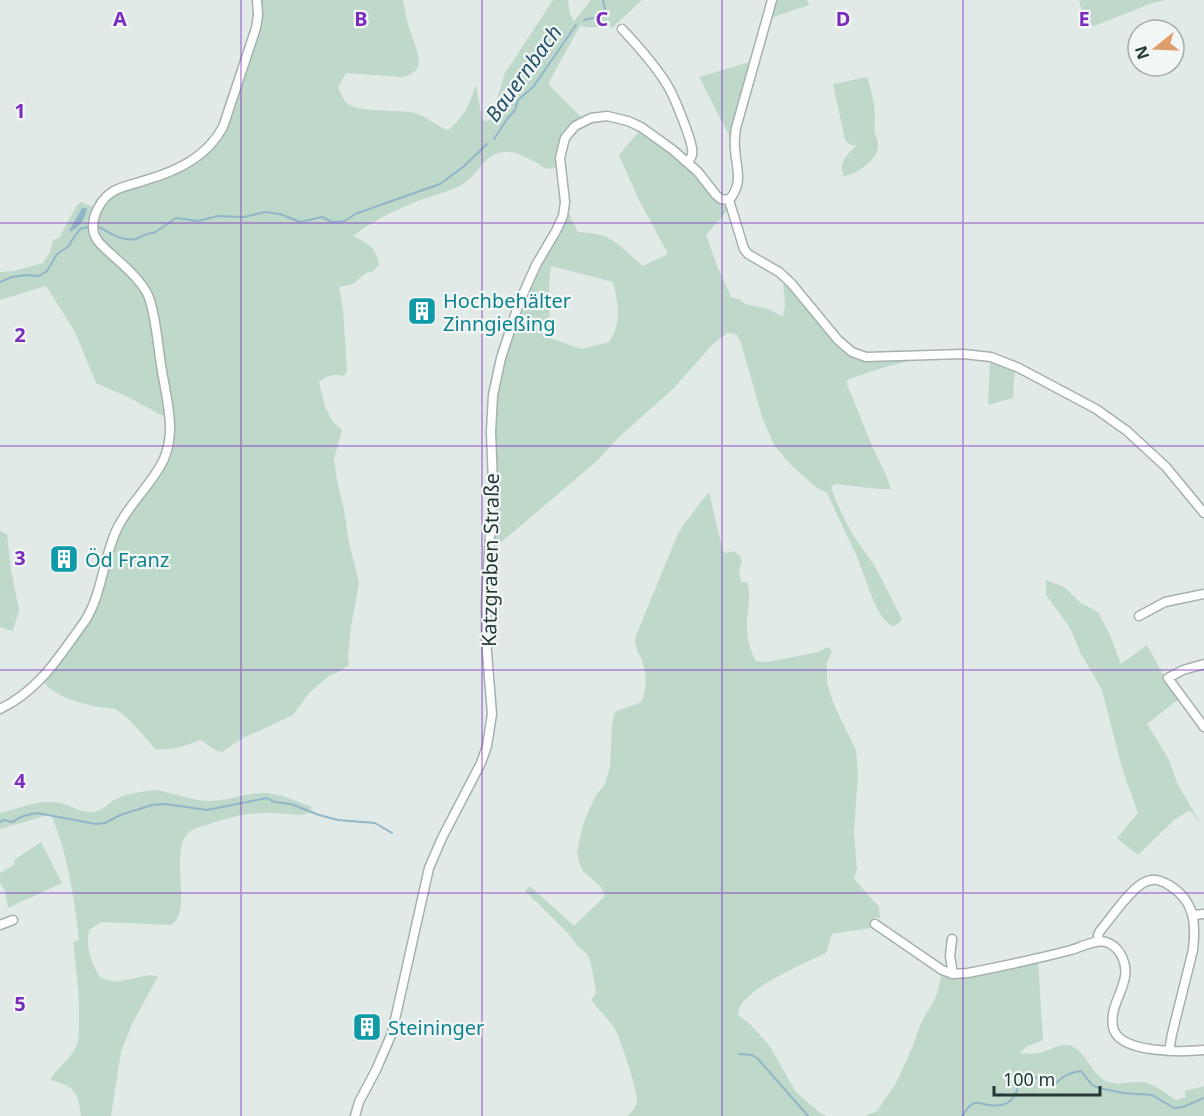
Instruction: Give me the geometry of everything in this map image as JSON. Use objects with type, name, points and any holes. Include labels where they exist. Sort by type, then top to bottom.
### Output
[{"type":"street","points":[[0,709],[20,698],[42,679],[85,621],[97,597],[115,532],[122,518],[159,468],[167,452],[170,418],[148,295],[140,282],[100,244],[95,236],[93,228],[98,208],[111,193],[121,188],[155,178],[185,165],[204,152],[217,137],[256,28],[257,0]]},
{"type":"street","points":[[772,0],[736,128],[738,180],[734,194],[729,200],[744,249],[748,254],[779,272],[791,283],[838,340],[852,352],[867,357],[963,354],[991,357],[1019,368],[1096,409],[1118,424],[1166,467],[1204,513]]},
{"type":"street","points":[[622,30],[644,53],[670,89],[693,150],[692,158],[688,162]]},
{"type":"street","name":"Katzgraben Straße","points":[[355,1116],[392,1033],[429,868],[441,838],[481,763],[489,737],[492,714],[485,614],[493,484],[491,432],[493,395],[501,358],[519,303],[536,264],[563,216],[565,202],[560,158],[565,138],[575,126],[591,118],[608,116],[628,121],[656,137],[688,162],[716,195],[721,199],[729,200]]},
{"type":"street","points":[[1139,616],[1165,602],[1204,594]]},
{"type":"street","points":[[1204,664],[1183,670],[1168,678],[1204,727]]},
{"type":"street","points":[[1099,941],[1100,931],[1134,890],[1149,880],[1160,880],[1184,897],[1192,915],[1194,939],[1170,1051]]},
{"type":"street","points":[[1192,915],[1204,914]]},
{"type":"street","points":[[0,925],[13,920]]},
{"type":"street","points":[[875,924],[942,970],[953,974],[968,974],[1073,950],[1099,941],[1112,944],[1117,948],[1126,968],[1124,983],[1113,1014],[1113,1026],[1117,1036],[1131,1045],[1170,1051],[1204,1050]]},
{"type":"street","points":[[952,939],[950,956],[953,974]]},
{"type":"green space","points":[[260,0],[403,0],[408,26],[418,54],[416,71],[402,77],[346,73],[338,87],[348,104],[354,107],[414,113],[448,130],[466,110],[476,85],[482,119],[486,122],[492,117],[505,73],[553,0],[568,0],[570,14],[574,21],[591,0],[642,0],[613,27],[580,26],[548,84],[582,118],[569,128],[562,138],[556,167],[547,169],[514,153],[498,153],[487,159],[471,178],[461,185],[392,212],[353,236],[371,246],[379,265],[353,284],[339,287],[343,309],[347,370],[344,376],[331,376],[319,382],[325,407],[333,422],[342,430],[334,459],[359,583],[351,627],[349,665],[329,676],[309,693],[293,715],[243,738],[222,752],[200,740],[178,748],[155,749],[120,712],[67,698],[48,687],[43,681],[81,631],[106,571],[123,520],[156,475],[172,421],[96,383],[75,332],[46,286],[0,300],[0,272],[14,271],[43,263],[50,252],[53,240],[59,238],[77,205],[81,202],[95,208],[89,229],[109,198],[119,192],[155,180],[218,141]]},
{"type":"green space","points":[[775,0],[807,0],[809,5],[771,18]]},
{"type":"green space","points":[[1079,0],[1167,0],[1152,3],[1094,26],[1085,18]]},
{"type":"green space","points":[[753,61],[732,141],[699,77]]},
{"type":"green space","points":[[867,77],[874,103],[877,152],[865,166],[844,176],[843,162],[857,145],[851,145],[845,140],[833,84]]},
{"type":"green space","points":[[640,130],[656,140],[698,176],[713,198],[728,210],[706,235],[731,297],[745,304],[769,309],[783,317],[785,305],[783,280],[852,355],[919,358],[882,368],[846,382],[891,489],[836,484],[831,487],[851,532],[876,568],[902,619],[898,624],[891,626],[882,617],[827,493],[817,488],[791,465],[774,445],[762,417],[741,343],[736,334],[727,333],[713,344],[673,389],[620,436],[598,460],[491,551],[493,433],[497,384],[521,304],[567,210],[578,232],[600,235],[614,241],[643,266],[668,254],[638,198],[619,155]],"holes":[[[551,266],[613,282],[617,320],[609,342],[581,349],[550,338]]]},
{"type":"green space","points":[[990,360],[1015,369],[1013,398],[988,405]]},
{"type":"green space","points":[[709,492],[723,551],[726,553],[734,551],[740,556],[742,562],[739,569],[741,582],[747,582],[749,592],[748,636],[756,661],[767,662],[818,652],[828,647],[832,651],[827,663],[827,683],[834,705],[856,750],[858,773],[854,833],[857,869],[854,879],[879,907],[880,918],[875,917],[870,928],[832,934],[826,953],[760,987],[742,1003],[738,1015],[750,1024],[769,1045],[796,1092],[826,1116],[627,1116],[637,1103],[637,1095],[615,1029],[591,1000],[596,993],[588,955],[525,891],[530,886],[574,926],[605,896],[601,887],[583,871],[579,862],[577,852],[583,825],[596,795],[605,784],[610,767],[614,714],[642,701],[644,696],[645,671],[635,638],[677,536]]},
{"type":"green space","points":[[0,531],[7,534],[19,610],[13,631],[0,627]]},
{"type":"green space","points":[[1046,580],[1064,587],[1081,603],[1098,612],[1121,664],[1147,645],[1179,699],[1147,724],[1169,760],[1178,785],[1201,824],[1190,810],[1174,820],[1138,855],[1117,838],[1138,813],[1122,768],[1102,690],[1081,654],[1070,628],[1046,595]]},
{"type":"green space","points":[[154,790],[206,801],[269,793],[312,807],[310,813],[305,814],[248,814],[193,830],[183,840],[181,848],[181,900],[176,921],[171,925],[101,922],[89,930],[90,956],[101,978],[116,982],[149,975],[158,976],[132,1024],[121,1052],[111,1116],[81,1116],[74,1091],[50,1080],[73,1053],[79,1035],[73,942],[79,940],[62,845],[51,814],[0,829],[0,813],[48,802],[94,812],[122,796]]},
{"type":"green space","points":[[41,842],[62,883],[8,908],[5,891],[0,883],[0,873],[15,864],[14,860]]},
{"type":"green space","points":[[1038,960],[1043,1040],[1026,1047],[1020,1053],[1041,1053],[1063,1045],[1073,1047],[1106,1081],[1148,1083],[1176,1100],[1186,1097],[1185,1091],[1204,1086],[1204,1116],[865,1116],[877,1111],[896,1083],[921,1023],[936,997],[942,973]]},
{"type":"water","points":[[82,208],[87,210],[83,220],[75,229],[69,231]]},
{"type":"waterway","name":"Bauernbach","points":[[584,20],[597,17],[605,9],[603,0]]},
{"type":"waterway","name":"Bauernbach","points":[[494,139],[515,110],[518,100],[533,87],[576,25]]},
{"type":"waterway","name":"Bauernbach","points":[[99,227],[131,240],[154,233],[176,218],[198,221],[218,216],[244,217],[265,212],[280,214],[300,222],[322,217],[332,222],[345,221],[355,214],[440,184],[463,167],[487,144]]},
{"type":"waterway","name":"Bauernbach","points":[[0,282],[12,277],[39,276],[47,271],[57,254],[69,246],[80,229],[88,227]]},
{"type":"waterway","points":[[0,822],[4,820],[12,822],[23,816],[37,813],[96,824],[105,823],[120,815],[152,805],[165,804],[207,810],[267,798],[338,820],[375,823],[392,833]]},
{"type":"waterway","points":[[739,1054],[752,1055],[758,1059],[808,1116]]},
{"type":"waterway","points":[[962,1116],[969,1106],[975,1103],[996,1106],[1007,1103],[1017,1092],[1020,1079],[1040,1078],[1056,1083],[1067,1075],[1081,1071],[1092,1085],[1099,1088],[1123,1093],[1152,1095],[1174,1108],[1183,1107],[1204,1098]]},
{"type":"place","name":"Hochbehälter Zinngießing","points":[[422,311]]},
{"type":"place","name":"Öd Franz","points":[[64,559]]},
{"type":"place","name":"Steininger","points":[[367,1027]]}]
